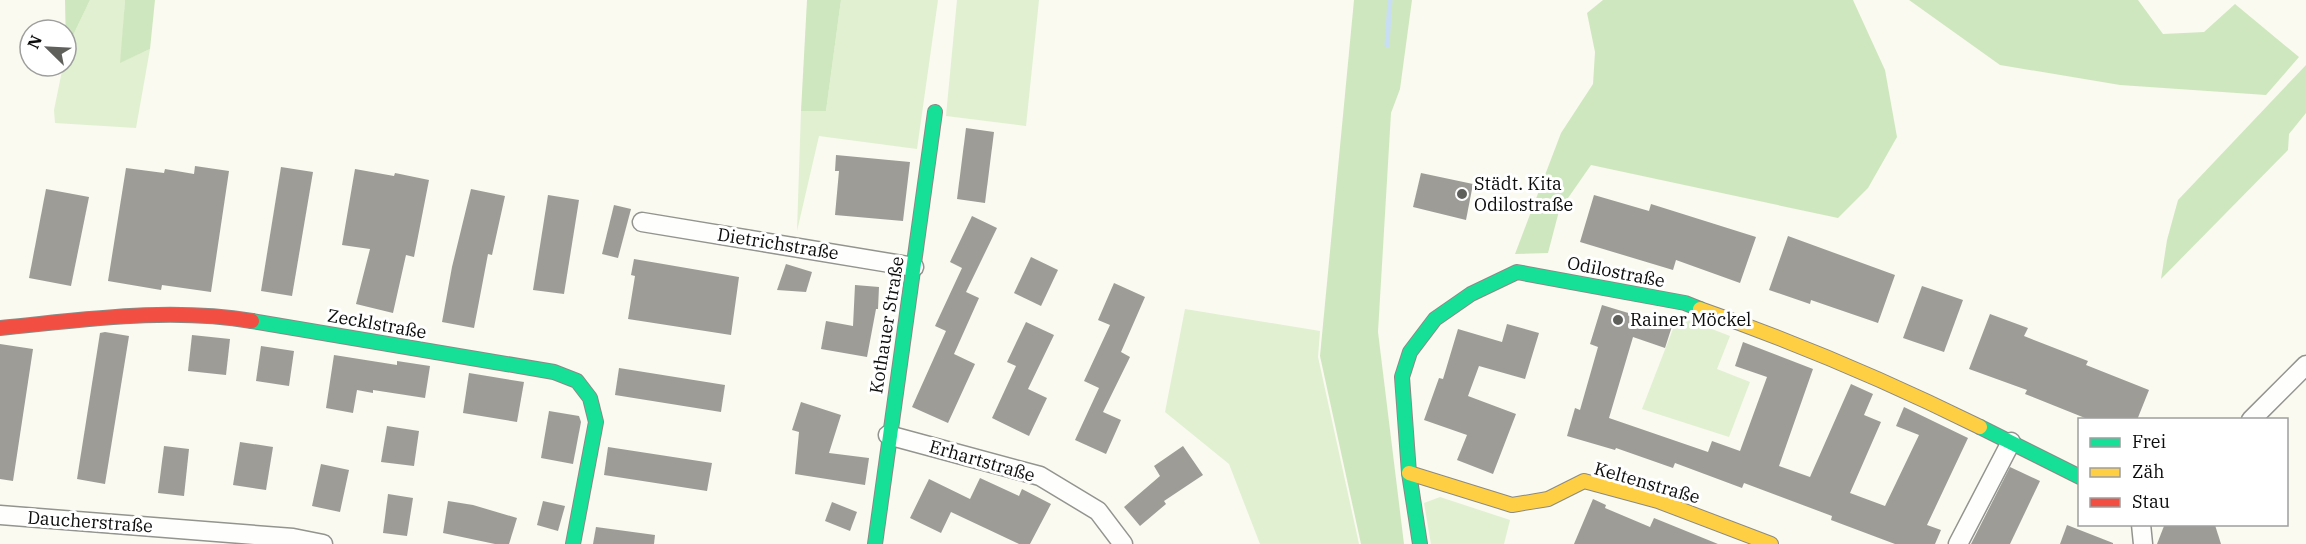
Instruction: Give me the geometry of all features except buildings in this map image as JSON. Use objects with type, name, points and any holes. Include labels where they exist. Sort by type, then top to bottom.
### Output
[{"type":"street","name":"Kothauer Straße","points":[[875,544],[888,435],[935,112]]},
{"type":"street","name":"Dietrichstraße","points":[[642,222],[914,267]]},
{"type":"street","name":"Odilostraße","points":[[1420,544],[1409,473],[1402,377],[1410,352],[1435,319],[1471,294],[1517,272],[1695,307],[1814,351],[1924,399],[2078,476]]},
{"type":"street","name":"Zecklstraße","points":[[0,328],[128,315],[227,317],[562,375],[577,381],[590,398],[596,422],[573,544]]},
{"type":"street","points":[[2253,418],[2306,365]]},
{"type":"street","name":"Erhartstraße","points":[[888,435],[1040,476],[1098,512],[1123,544]]},
{"type":"street","points":[[1958,544],[2011,442]]},
{"type":"street","name":"Keltenstraße","points":[[1409,473],[1512,505],[1548,499],[1584,481],[1659,501],[1771,544]]},
{"type":"street","name":"Daucherstraße","points":[[0,515],[293,538],[322,544]]},
{"type":"street","points":[[2141,526],[2143,544]]},
{"type":"green space","points":[[65,0],[90,0],[78,25],[78,18],[65,18]]},
{"type":"green space","points":[[90,0],[125,0],[121,62],[150,49],[136,128],[55,123],[54,110],[61,78],[78,78],[78,25]]},
{"type":"green space","points":[[125,0],[155,0],[150,49],[120,63]]},
{"type":"green space","points":[[807,0],[841,0],[826,111],[801,111]]},
{"type":"green space","points":[[841,0],[938,0],[917,149],[819,136],[797,231],[801,111],[826,111]]},
{"type":"green space","points":[[957,0],[1039,0],[1026,126],[946,116]]},
{"type":"green space","points":[[1354,0],[1412,0],[1400,89],[1391,113],[1378,332],[1404,544],[1361,544],[1320,356]]},
{"type":"green space","points":[[1603,0],[1853,0],[1885,70],[1897,137],[1868,188],[1838,218],[1591,165],[1559,211],[1548,253],[1515,254],[1561,133],[1593,84],[1595,52],[1587,13]]},
{"type":"green space","points":[[1909,0],[2138,0],[2163,34],[2204,32],[2235,4],[2299,57],[2266,95],[2120,85],[2000,65]]},
{"type":"green space","points":[[2306,65],[2306,113],[2289,134],[2288,150],[2161,279],[2167,240],[2178,200]]},
{"type":"green space","points":[[1185,309],[1320,331],[1318,357],[1359,544],[1260,544],[1229,464],[1165,412]]},
{"type":"green space","points":[[1678,316],[1730,336],[1717,369],[1750,382],[1729,437],[1642,409]]},
{"type":"green space","points":[[1440,497],[1510,520],[1504,544],[1431,544],[1424,503]]},
{"type":"waterway","points":[[1387,45],[1390,0]]},
{"type":"traffic: fast","points":[[875,544],[935,112]]},
{"type":"traffic: fast","points":[[1420,544],[1409,473],[1402,377],[1410,352],[1435,319],[1471,294],[1517,272],[1685,303],[1700,309]]},
{"type":"traffic: fast","points":[[252,321],[554,372],[577,381],[590,398],[596,422],[573,544]]},
{"type":"traffic: fast","points":[[1980,427],[2078,476]]},
{"type":"traffic: slow","points":[[1700,309],[1841,364],[1980,427]]},
{"type":"traffic: slow","points":[[1409,473],[1512,505],[1548,499],[1584,481],[1658,501],[1771,544]]},
{"type":"traffic: jam","points":[[0,328],[157,315],[189,315],[252,321]]},
{"type":"place","name":"Städt. Kita Odilostraße","points":[[1462,194]]},
{"type":"place","name":"Rainer Möckel","points":[[1618,320]]}]
